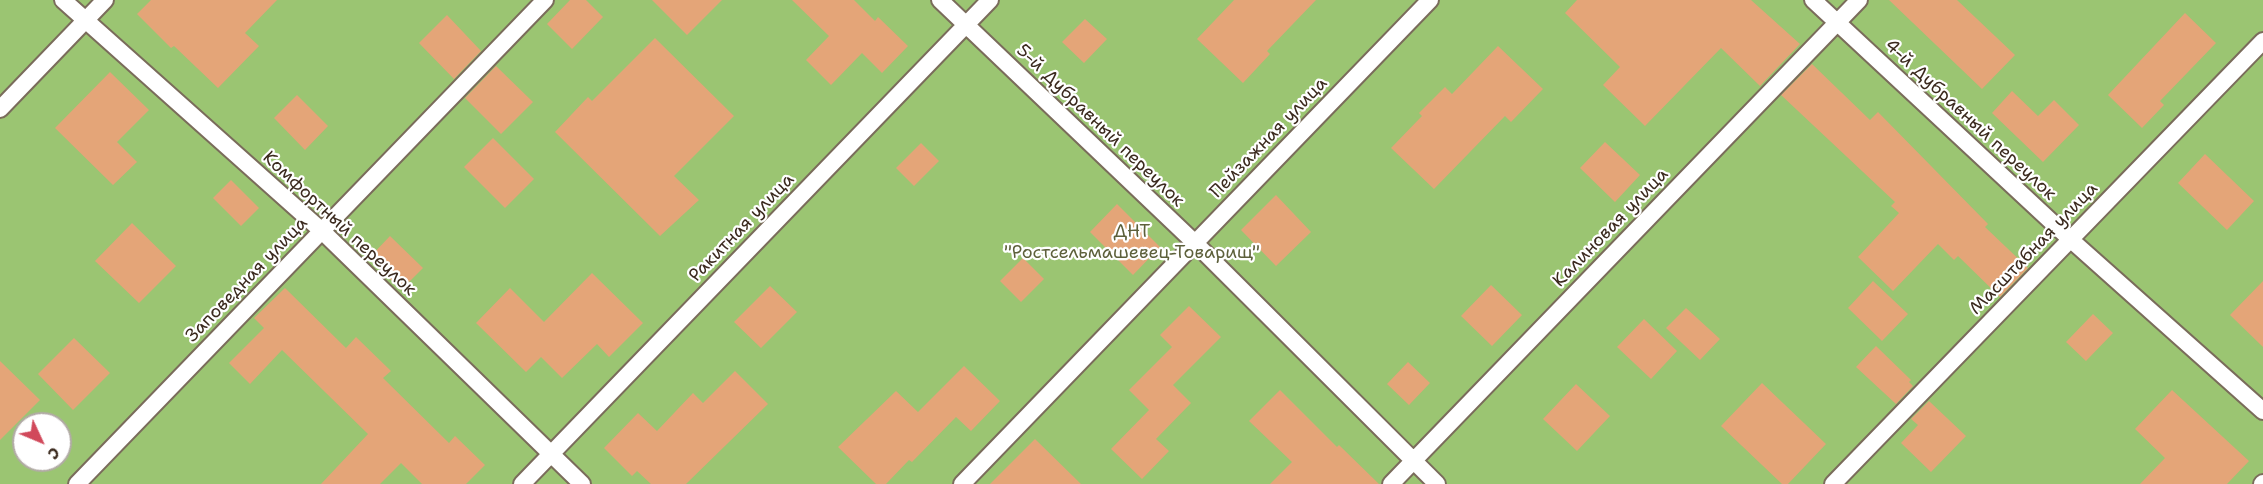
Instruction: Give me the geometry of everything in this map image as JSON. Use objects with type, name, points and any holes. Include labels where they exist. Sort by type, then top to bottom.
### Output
[{"type":"lane","name":"Комфортный переулок","points":[[63,0],[322,231],[582,484]]},
{"type":"lane","points":[[0,109],[105,0]]},
{"type":"lane","name":"Заповедная улица","points":[[77,484],[544,0]]},
{"type":"lane","name":"5-й Дубравный переулок","points":[[940,0],[1195,243],[1437,484]]},
{"type":"lane","name":"Ракитная улица","points":[[522,484],[990,0]]},
{"type":"lane","name":"Пейзажная улица","points":[[962,484],[1430,0]]},
{"type":"lane","name":"4-й Дубравный переулок","points":[[1813,0],[2070,239],[2263,411]]},
{"type":"lane","name":"Калиновая улица","points":[[1391,484],[1859,0]]},
{"type":"lane","name":"Масштабная улица","points":[[1833,484],[2263,41]]},
{"type":"green space","name":"ДНТ \"Ростсельмашевец-Товарищ\"","points":[[0,0],[2263,0],[2263,484],[0,484]]},
{"type":"building","points":[[151,0],[277,0],[245,33],[259,46],[218,88],[174,46],[171,48],[137,14]]},
{"type":"building","points":[[570,0],[586,0],[603,17],[572,49],[547,24]]},
{"type":"building","points":[[652,0],[722,0],[687,35]]},
{"type":"building","points":[[792,0],[854,0],[875,21],[878,17],[908,46],[882,73],[862,53],[831,85],[806,60],[829,36]]},
{"type":"building","points":[[1234,0],[1316,0],[1267,51],[1270,54],[1243,83],[1197,39]]},
{"type":"building","points":[[1577,0],[1751,0],[1800,44],[1760,86],[1721,48],[1645,126],[1603,85],[1620,67],[1565,13]]},
{"type":"building","points":[[1889,0],[1957,0],[2015,55],[1982,89]]},
{"type":"building","points":[[2185,13],[2216,43],[2160,101],[2164,105],[2142,128],[2108,95]]},
{"type":"building","points":[[447,15],[481,51],[454,79],[419,43]]},
{"type":"building","points":[[1085,19],[1107,39],[1084,63],[1062,42]]},
{"type":"building","points":[[655,38],[734,116],[674,176],[699,200],[660,236],[555,132],[588,97],[592,101]]},
{"type":"building","points":[[1498,46],[1543,89],[1511,122],[1505,116],[1434,189],[1391,148],[1422,116],[1419,113],[1445,87],[1452,94]]},
{"type":"building","points":[[1812,64],[1870,120],[1878,112],[1988,224],[1985,227],[2028,268],[2000,297],[1958,256],[1954,260],[1938,244],[1893,291],[1858,257],[1899,213],[1891,206],[1895,202],[1781,95]]},
{"type":"building","points":[[496,66],[533,102],[501,134],[465,98]]},
{"type":"building","points":[[110,72],[149,110],[117,142],[137,162],[113,185],[55,128]]},
{"type":"building","points":[[2012,91],[2038,116],[2054,100],[2079,125],[2043,162],[1992,113]]},
{"type":"building","points":[[297,95],[328,126],[305,150],[274,118]]},
{"type":"building","points":[[493,138],[534,179],[505,208],[464,167]]},
{"type":"building","points":[[1605,142],[1640,175],[1615,202],[1580,168]]},
{"type":"building","points":[[921,143],[939,161],[914,186],[896,168]]},
{"type":"building","points":[[2205,154],[2254,201],[2227,230],[2178,183]]},
{"type":"building","points":[[231,180],[259,208],[241,226],[213,198]]},
{"type":"building","points":[[1276,195],[1311,232],[1276,266],[1241,230]]},
{"type":"building","points":[[1117,204],[1160,247],[1133,275],[1090,232]]},
{"type":"building","points":[[132,223],[176,266],[139,303],[95,261]]},
{"type":"building","points":[[390,236],[423,268],[401,290],[369,258]]},
{"type":"building","points":[[1023,258],[1044,279],[1021,302],[1000,281]]},
{"type":"building","points":[[592,273],[643,323],[609,357],[597,344],[562,378],[541,357],[526,372],[476,323],[510,288],[544,322]]},
{"type":"building","points":[[1873,281],[1908,314],[1882,341],[1848,308]]},
{"type":"building","points":[[2263,281],[2263,347],[2230,315]]},
{"type":"building","points":[[1491,285],[1522,315],[1492,346],[1461,316]]},
{"type":"building","points":[[770,286],[797,312],[761,348],[734,322]]},
{"type":"building","points":[[285,288],[346,348],[356,337],[391,371],[383,378],[449,443],[455,436],[485,465],[466,484],[422,484],[401,463],[380,484],[321,484],[368,434],[282,350],[250,384],[229,363],[264,328],[254,318]]},
{"type":"building","points":[[1189,306],[1221,337],[1173,385],[1191,403],[1156,439],[1169,451],[1142,479],[1111,449],[1149,410],[1129,390],[1172,347],[1160,335]]},
{"type":"building","points":[[1686,308],[1720,339],[1700,360],[1666,328]]},
{"type":"building","points":[[2093,314],[2113,333],[2086,361],[2066,342]]},
{"type":"building","points":[[1644,319],[1677,351],[1651,379],[1617,347]]},
{"type":"building","points":[[74,338],[110,373],[73,410],[38,374]]},
{"type":"building","points":[[1876,346],[1911,380],[1909,382],[1913,386],[1896,404],[1856,367]]},
{"type":"building","points":[[0,361],[40,400],[28,412],[12,412],[12,428],[0,440]]},
{"type":"building","points":[[1408,362],[1430,383],[1409,405],[1387,384]]},
{"type":"building","points":[[964,366],[1000,401],[971,431],[956,417],[912,462],[909,460],[886,484],[876,484],[838,447],[896,391],[918,412]]},
{"type":"building","points":[[735,371],[768,404],[686,484],[651,484],[637,471],[632,476],[604,448],[638,413],[657,431],[693,393],[703,403]]},
{"type":"building","points":[[1762,383],[1826,444],[1788,484],[1782,484],[1721,426]]},
{"type":"building","points":[[1576,384],[1610,416],[1577,451],[1543,419]]},
{"type":"building","points":[[1280,390],[1337,447],[1339,445],[1379,484],[1270,484],[1292,462],[1249,421]]},
{"type":"building","points":[[2172,390],[2249,461],[2227,484],[2140,484],[2165,458],[2135,429]]},
{"type":"building","points":[[1929,401],[1966,436],[1931,472],[1901,443],[1918,425],[1911,419]]},
{"type":"building","points":[[1035,439],[1081,484],[990,484]]}]
